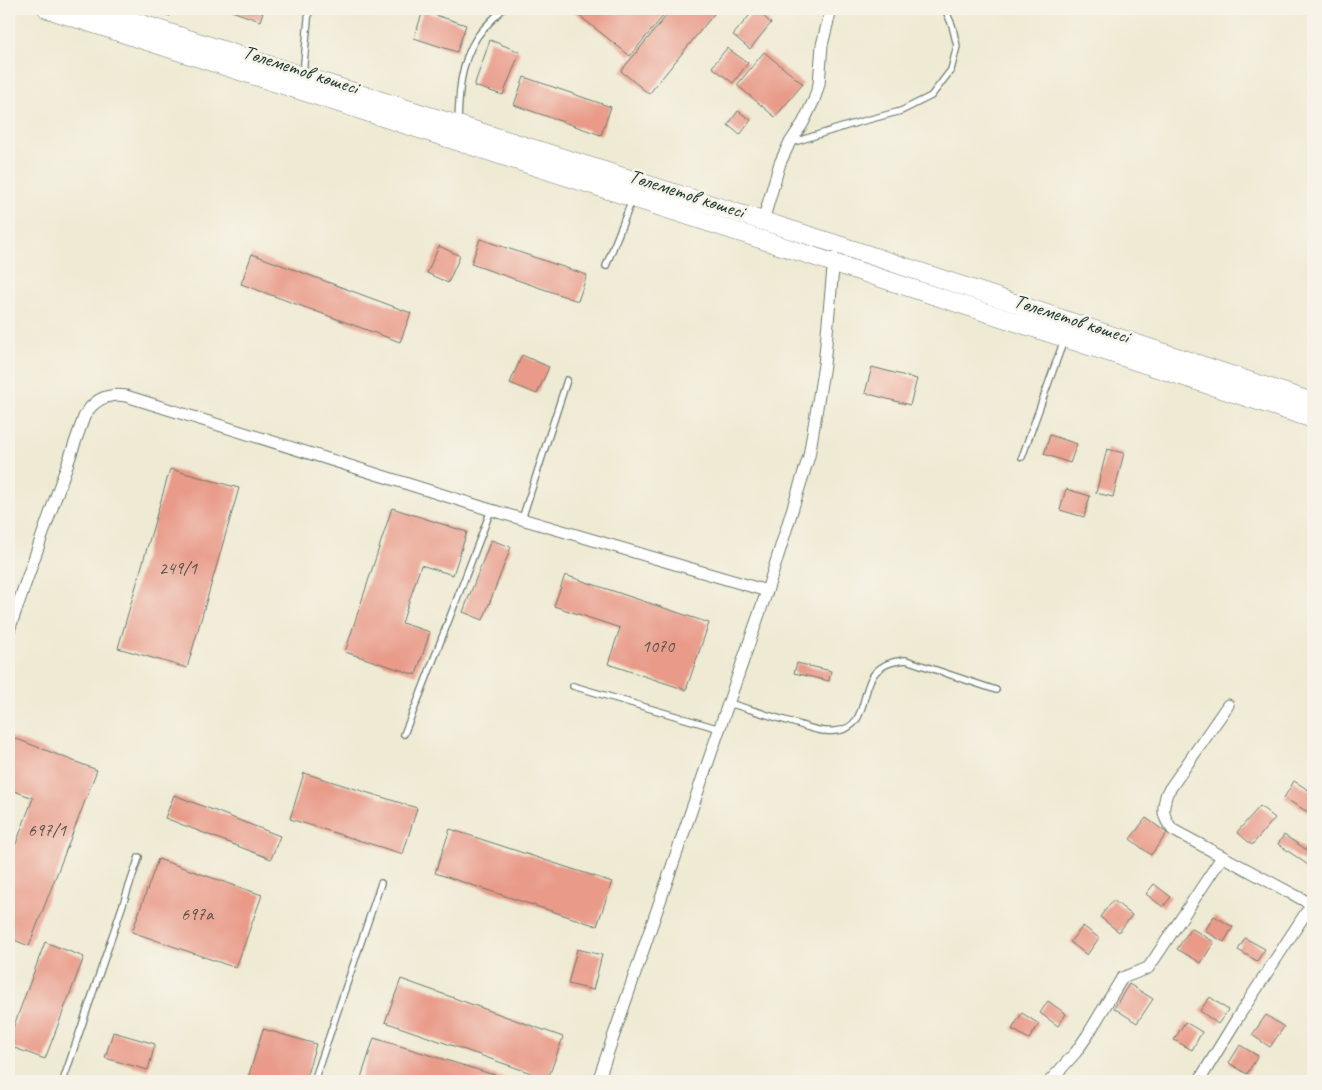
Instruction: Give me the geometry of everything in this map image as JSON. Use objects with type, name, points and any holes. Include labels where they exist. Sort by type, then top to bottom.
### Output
[{"type":"main road","name":"Төлеметов көшесі","points":[[47,9],[1313,419]]},
{"type":"main road","name":"Төлеметов көшесі","points":[[96,9],[836,244],[1313,402]]},
{"type":"street","points":[[763,221],[780,162],[814,100],[819,84],[822,45],[831,9]]},
{"type":"street","points":[[598,1081],[767,591],[809,456],[824,365],[836,244]]},
{"type":"street","points":[[9,630],[88,408],[105,397],[115,394],[491,510],[767,591]]},
{"type":"street","points":[[1199,1081],[1238,1017],[1313,904],[1173,830],[1166,822],[1163,803],[1167,793],[1228,705]]},
{"type":"street","points":[[1050,1081],[1088,1036],[1122,978],[1148,968],[1222,857]]},
{"type":"lane","points":[[303,76],[309,9]]},
{"type":"lane","points":[[458,125],[459,91],[465,60],[477,37],[503,9]]},
{"type":"lane","points":[[789,144],[901,111],[931,96],[951,70],[957,46],[952,25],[944,9]]},
{"type":"lane","points":[[606,266],[633,198]]},
{"type":"lane","points":[[1022,457],[1065,338]]},
{"type":"lane","points":[[522,519],[567,380]]},
{"type":"lane","points":[[404,734],[491,510]]},
{"type":"lane","points":[[729,703],[819,730],[836,732],[850,727],[861,714],[871,678],[882,666],[895,661],[906,660],[996,690]]},
{"type":"lane","points":[[573,686],[720,729]]},
{"type":"lane","points":[[63,1081],[138,857]]},
{"type":"lane","points":[[314,1081],[381,883]]},
{"type":"building","points":[[150,9],[172,9],[170,16]]},
{"type":"building","points":[[226,9],[264,9],[260,21]]},
{"type":"building","points":[[571,9],[669,9],[630,56]]},
{"type":"building","points":[[672,9],[718,9],[649,94],[621,71]]},
{"type":"building","points":[[755,9],[771,23],[750,49],[733,35]]},
{"type":"building","points":[[423,11],[466,25],[457,52],[414,38]]},
{"type":"building","points":[[490,40],[520,52],[503,95],[474,86]]},
{"type":"building","points":[[727,48],[748,63],[733,83],[712,67]]},
{"type":"building","points":[[764,52],[803,84],[775,117],[737,85]]},
{"type":"building","points":[[524,77],[611,107],[601,135],[514,105]]},
{"type":"building","points":[[738,111],[751,120],[740,135],[728,125]]},
{"type":"building","points":[[480,239],[587,275],[578,301],[471,264]]},
{"type":"building","points":[[439,246],[460,256],[448,283],[427,273]]},
{"type":"building","points":[[252,254],[411,313],[400,342],[241,284]]},
{"type":"building","points":[[522,355],[549,367],[537,394],[510,383]]},
{"type":"building","points":[[872,367],[917,379],[910,405],[865,393]]},
{"type":"building","points":[[1050,435],[1077,444],[1070,463],[1044,454]]},
{"type":"building","points":[[1107,449],[1124,453],[1113,497],[1096,493]]},
{"type":"building","points":[[170,469],[239,488],[187,668],[118,648]]},
{"type":"building","points":[[1066,489],[1090,496],[1084,517],[1060,510]]},
{"type":"building","points":[[392,508],[467,532],[453,575],[421,565],[402,623],[430,632],[416,675],[345,652]]},
{"type":"building","points":[[491,540],[511,547],[483,620],[463,612]]},
{"type":"building","points":[[565,575],[709,623],[686,690],[608,664],[620,628],[554,606]]},
{"type":"building","points":[[797,663],[831,671],[829,681],[794,673]]},
{"type":"building","points":[[9,736],[97,770],[29,946],[9,938],[9,862],[33,798],[9,789]]},
{"type":"building","points":[[304,773],[417,808],[403,854],[290,819]]},
{"type":"building","points":[[1294,781],[1313,793],[1313,804],[1308,812],[1284,798]]},
{"type":"building","points":[[174,795],[280,836],[271,859],[165,818]]},
{"type":"building","points":[[1260,806],[1275,818],[1252,845],[1237,832]]},
{"type":"building","points":[[1146,818],[1167,833],[1151,855],[1130,839]]},
{"type":"building","points":[[450,829],[612,882],[597,926],[435,873]]},
{"type":"building","points":[[1284,835],[1313,854],[1308,865],[1278,844]]},
{"type":"building","points":[[158,859],[262,895],[236,968],[132,932]]},
{"type":"building","points":[[1154,884],[1171,897],[1163,907],[1146,894]]},
{"type":"building","points":[[1113,900],[1132,915],[1119,932],[1100,917]]},
{"type":"building","points":[[1214,916],[1233,927],[1224,942],[1205,931]]},
{"type":"building","points":[[1083,926],[1099,938],[1087,955],[1070,942]]},
{"type":"building","points":[[1191,928],[1214,942],[1201,963],[1177,949]]},
{"type":"building","points":[[1245,938],[1265,949],[1257,961],[1238,950]]},
{"type":"building","points":[[45,942],[84,957],[45,1059],[9,1046],[9,1039]]},
{"type":"building","points":[[577,949],[602,955],[593,990],[568,984]]},
{"type":"building","points":[[401,979],[563,1037],[548,1079],[385,1022]]},
{"type":"building","points":[[1129,984],[1153,999],[1137,1023],[1114,1008]]},
{"type":"building","points":[[1210,997],[1228,1010],[1218,1024],[1200,1011]]},
{"type":"building","points":[[1048,1001],[1066,1014],[1058,1026],[1040,1013]]},
{"type":"building","points":[[1022,1013],[1039,1024],[1029,1039],[1012,1029]]},
{"type":"building","points":[[1266,1015],[1284,1027],[1270,1047],[1252,1035]]},
{"type":"building","points":[[1185,1022],[1202,1032],[1192,1050],[1174,1040]]},
{"type":"building","points":[[263,1029],[316,1044],[305,1081],[247,1081]]},
{"type":"building","points":[[113,1032],[155,1044],[148,1070],[105,1058]]},
{"type":"building","points":[[374,1038],[514,1081],[360,1081]]},
{"type":"building","points":[[1240,1045],[1258,1056],[1247,1074],[1229,1063]]}]
